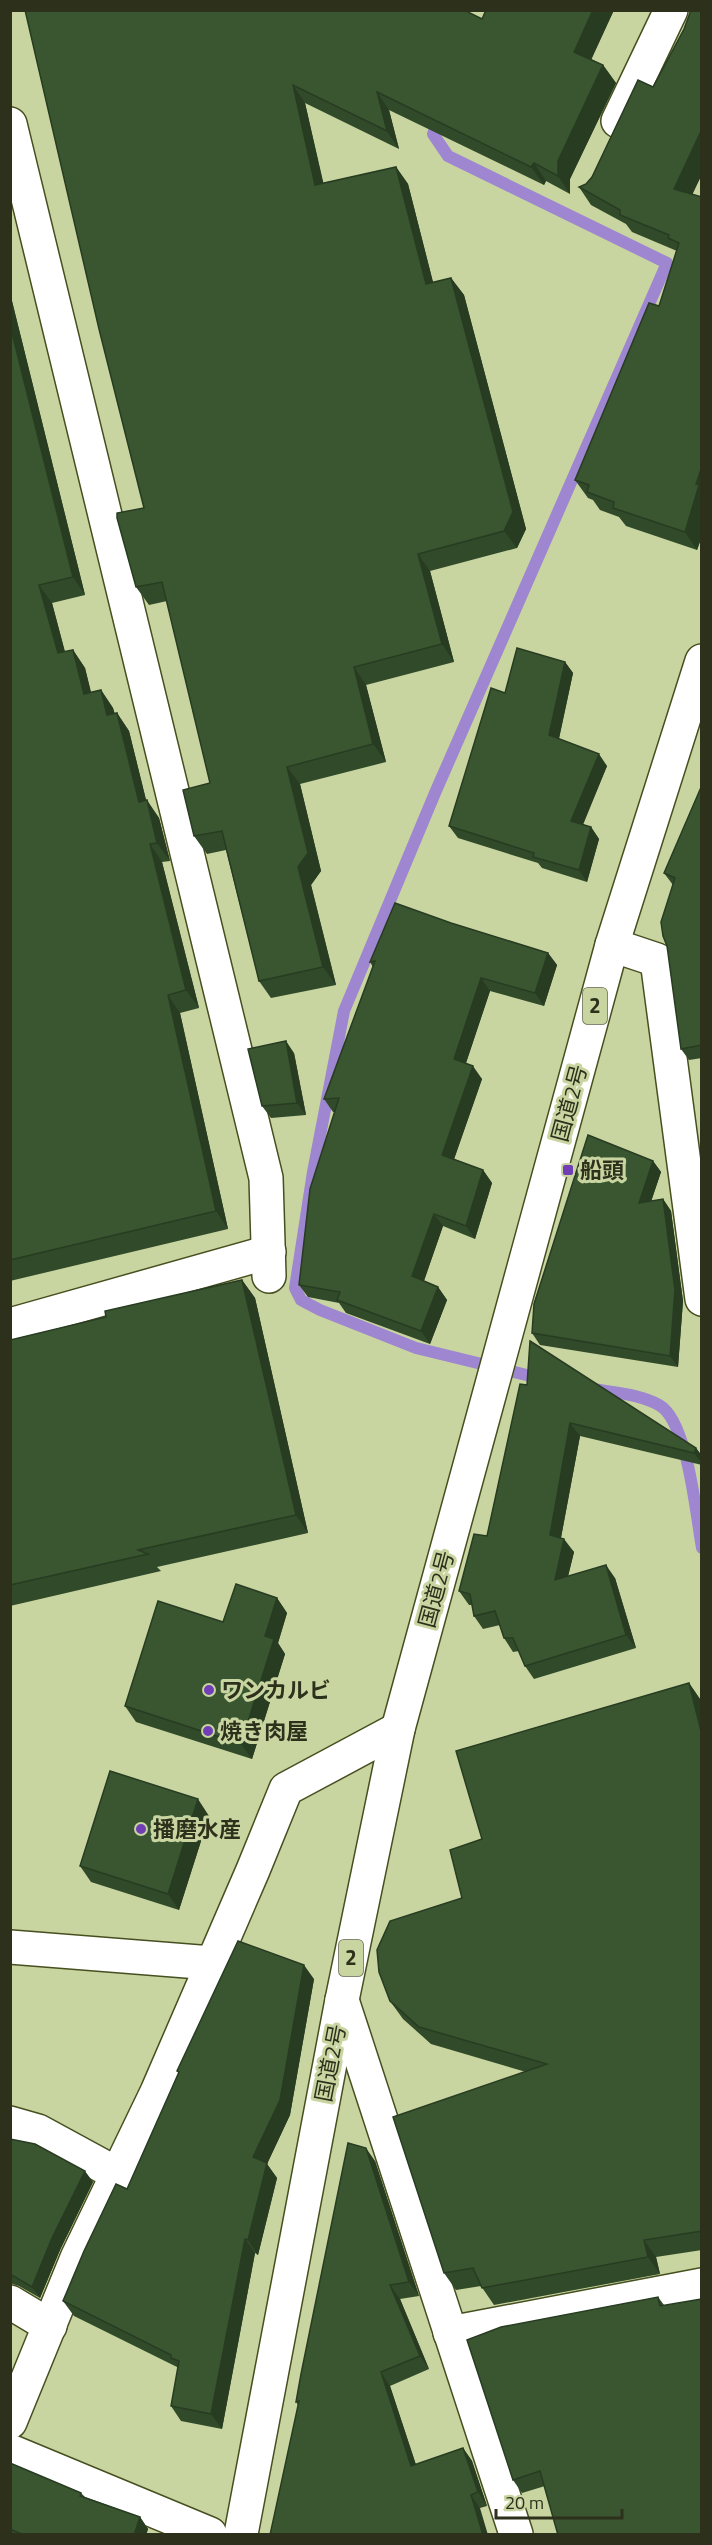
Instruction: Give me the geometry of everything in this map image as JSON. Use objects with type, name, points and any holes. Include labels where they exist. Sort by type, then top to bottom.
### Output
[{"type":"main road","points":[[607,146],[671,10]]},
{"type":"main road","points":[[10,124],[266,1178],[269,1264],[10,1325]]},
{"type":"main road","name":"国道2号","points":[[241,2535],[342,2000],[398,1728],[612,945],[698,681]]},
{"type":"main road","points":[[612,945],[657,960],[688,1090],[702,1299]]},
{"type":"main road","points":[[10,2422],[77,2258],[157,2091],[286,1789],[398,1728]]},
{"type":"main road","points":[[10,1947],[212,1963]]},
{"type":"main road","points":[[342,2000],[516,2535]]},
{"type":"main road","points":[[10,2123],[38,2131],[117,2174]]},
{"type":"main road","points":[[450,2333],[702,2285]]},
{"type":"main road","points":[[10,2302],[50,2326]]},
{"type":"main road","points":[[10,2451],[210,2535]]},
{"type":"building","points":[[25,10],[464,10],[482,19],[486,10],[593,10],[574,52],[603,65],[558,161],[558,176],[534,163],[531,167],[377,92],[387,131],[293,85],[315,185],[396,167],[426,284],[451,278],[513,512],[504,531],[418,554],[442,644],[354,667],[373,744],[287,767],[308,853],[298,867],[323,967],[259,981],[222,831],[194,836],[183,790],[210,783],[162,582],[136,587],[117,518],[117,513],[144,508],[99,329]]},
{"type":"building","points":[[691,10],[702,10],[702,129],[674,189],[702,197],[702,466],[696,484],[699,485],[685,532],[613,508],[614,502],[587,492],[589,485],[575,480],[649,303],[659,306],[679,243],[668,238],[669,235],[620,215],[620,210],[579,187],[586,184],[592,177],[638,80],[653,87],[684,29]]},
{"type":"building","points":[[10,325],[73,577],[39,585],[58,653],[73,650],[84,694],[101,690],[107,715],[117,713],[139,802],[147,800],[157,843],[150,844],[186,990],[168,995],[216,1211],[10,1260]]},
{"type":"building","points":[[517,648],[565,662],[549,735],[599,754],[571,821],[591,827],[579,870],[533,857],[534,853],[449,826],[491,688],[505,693]]},
{"type":"building","points":[[702,785],[702,1045],[681,1049],[667,946],[661,922],[675,878],[664,873]]},
{"type":"building","points":[[395,903],[548,953],[535,993],[481,978],[454,1059],[473,1066],[442,1155],[483,1170],[466,1226],[434,1214],[412,1276],[438,1287],[421,1331],[337,1300],[340,1292],[299,1285],[310,1189],[339,1098],[324,1099],[375,961],[370,962]]},
{"type":"building","points":[[286,1041],[297,1103],[262,1106],[248,1049]]},
{"type":"building","points":[[588,1135],[653,1161],[639,1203],[663,1199],[675,1290],[670,1356],[532,1333],[534,1304]]},
{"type":"building","points":[[242,1280],[296,1515],[138,1550],[148,1554],[10,1585],[10,1340],[106,1317],[105,1311]]},
{"type":"building","points":[[530,1341],[696,1448],[694,1453],[570,1423],[550,1535],[564,1539],[555,1580],[606,1565],[626,1635],[525,1666],[513,1638],[504,1638],[495,1611],[474,1616],[470,1594],[459,1591],[474,1534],[487,1536],[520,1384],[527,1385]]},
{"type":"building","points":[[236,1584],[277,1598],[265,1636],[274,1639],[241,1744],[125,1706],[158,1601],[223,1622]]},
{"type":"building","points":[[689,1683],[702,1735],[702,2231],[644,2240],[648,2257],[482,2288],[473,2268],[444,2273],[393,2117],[547,2064],[419,2027],[390,2001],[379,1972],[377,1950],[390,1921],[462,1898],[450,1850],[482,1839],[456,1751]]},
{"type":"building","points":[[110,1771],[198,1799],[168,1894],[80,1866]]},
{"type":"building","points":[[238,1941],[304,1965],[280,2100],[253,2157],[267,2163],[248,2240],[245,2239],[211,2414],[171,2406],[179,2361],[63,2301],[116,2184],[127,2189],[179,2072],[177,2071]]},
{"type":"building","points":[[10,2139],[35,2144],[85,2171],[52,2238],[32,2287],[10,2274]]},
{"type":"building","points":[[348,2143],[366,2148],[409,2282],[390,2285],[420,2356],[381,2372],[411,2466],[463,2448],[478,2492],[471,2495],[483,2535],[270,2535],[299,2401],[296,2402]]},
{"type":"building","points":[[658,2297],[660,2306],[702,2299],[702,2535],[558,2535],[540,2471],[513,2480],[467,2340],[501,2327]]},
{"type":"building","points":[[10,2463],[81,2493],[80,2496],[140,2517],[134,2535],[24,2535],[10,2529]]},
{"type":"waterway","points":[[440,117],[433,134],[448,156],[667,263],[435,793],[344,1011],[313,1172],[295,1288],[301,1300],[320,1310],[416,1348],[543,1379]]},
{"type":"waterway","points":[[593,1389],[644,1398],[659,1405],[669,1414],[684,1449],[702,1548]]},
{"type":"place","name":"船頭","points":[[568,1170]]},
{"type":"place","name":"ワンカルビ","points":[[209,1690]]},
{"type":"place","name":"焼き肉屋","points":[[208,1731]]},
{"type":"place","name":"播磨水産","points":[[141,1829]]}]
